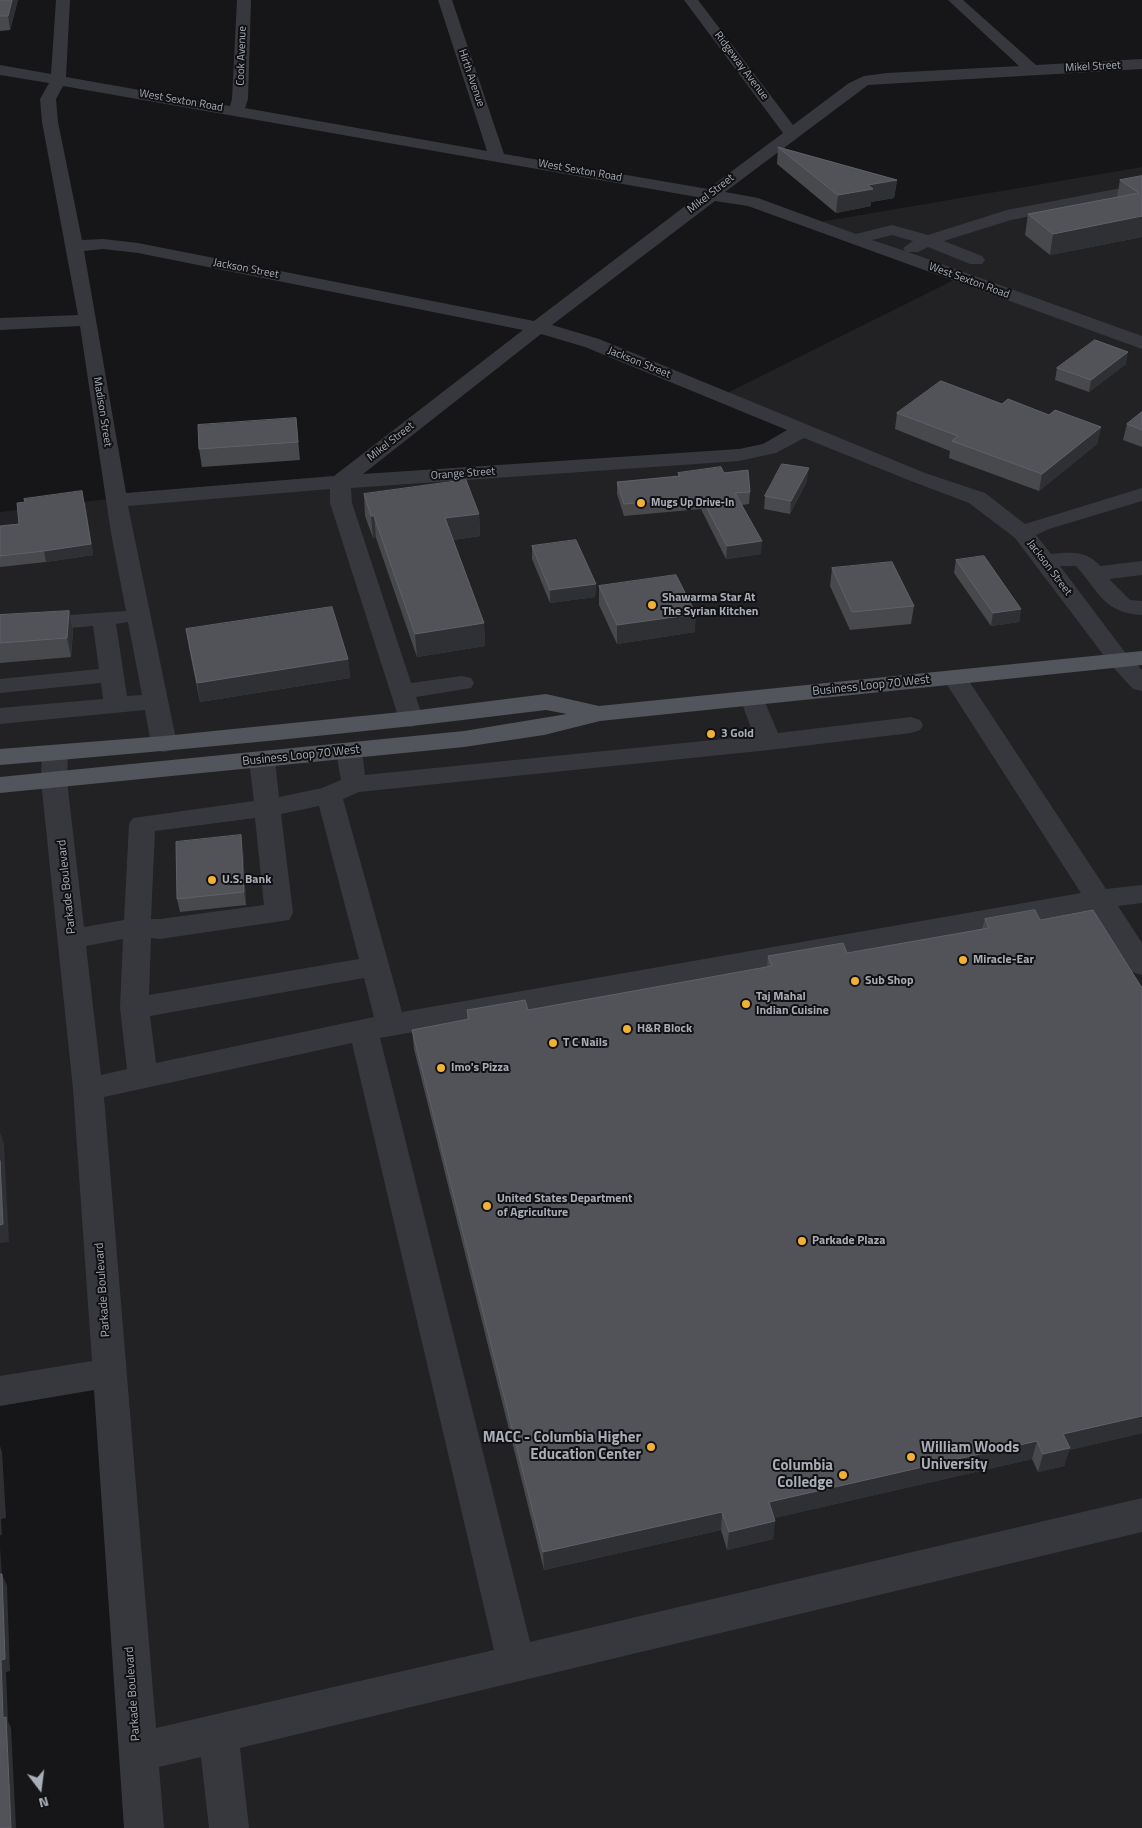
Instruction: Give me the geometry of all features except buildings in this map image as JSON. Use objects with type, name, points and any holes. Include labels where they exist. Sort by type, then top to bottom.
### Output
[{"type":"main road","name":"Business Loop 70 West","points":[[0,757],[54,767],[262,760],[464,739],[544,727],[600,713],[1131,659]]},
{"type":"main road","name":"Business Loop 70 West","points":[[0,785],[54,767],[164,744],[411,719],[546,702],[600,713]]},
{"type":"street","name":"Madison Street","points":[[63,0],[58,81],[48,99],[49,107],[88,320],[117,500],[164,744]]},
{"type":"street","name":"Cook Avenue","points":[[236,111],[240,99],[244,0]]},
{"type":"street","name":"Hirth Avenue","points":[[445,0],[497,156]]},
{"type":"street","name":"Ridgeway Avenue","points":[[691,0],[791,133]]},
{"type":"street","points":[[955,0],[1032,70]]},
{"type":"street","name":"Mikel Street","points":[[340,482],[791,133],[864,81],[1142,64]]},
{"type":"street","name":"West Sexton Road","points":[[0,70],[752,202],[1142,343]]},
{"type":"street","points":[[900,256],[928,241],[972,225],[1008,215],[1142,188]]},
{"type":"street","points":[[856,240],[884,229],[892,228],[976,260]]},
{"type":"street","name":"Jackson Street","points":[[73,246],[103,244],[138,248],[538,327],[592,343],[918,477],[977,498],[1023,533],[1044,562],[1131,659],[1142,684]]},
{"type":"street","points":[[0,324],[88,320]]},
{"type":"street","name":"Orange Street","points":[[117,500],[340,482],[739,455],[769,449],[803,430]]},
{"type":"street","points":[[340,482],[340,503],[404,691],[411,719]]},
{"type":"street","points":[[1023,533],[1041,524],[1142,494]]},
{"type":"street","points":[[1044,562],[1064,559],[1082,560],[1114,602],[1129,608],[1142,608]]},
{"type":"street","points":[[1094,574],[1142,568]]},
{"type":"street","points":[[0,627],[138,616]]},
{"type":"street","points":[[103,618],[116,703]]},
{"type":"street","points":[[0,686],[112,675]]},
{"type":"street","points":[[954,677],[1141,963]]},
{"type":"street","points":[[404,691],[462,683]]},
{"type":"street","points":[[752,698],[769,742]]},
{"type":"street","points":[[0,716],[116,703],[156,701]]},
{"type":"street","points":[[143,1077],[134,1008],[142,824],[269,808],[329,795],[354,784],[769,742],[910,725]]},
{"type":"street","points":[[349,751],[354,784]]},
{"type":"street","points":[[72,938],[137,927],[160,928],[279,913],[269,808],[262,760]]},
{"type":"street","name":"Parkade Boulevard","points":[[54,767],[88,1089],[144,1828]]},
{"type":"street","points":[[329,795],[375,966],[377,1028],[516,1664]]},
{"type":"street","points":[[88,1089],[377,1028],[1099,899],[1142,894]]},
{"type":"street","points":[[134,1008],[375,966]]},
{"type":"street","points":[[0,1391],[110,1373]]},
{"type":"street","points":[[138,1752],[1142,1515]]},
{"type":"street","points":[[218,1733],[229,1828]]},
{"type":"shaded area","name":"Parkade Plaza","points":[[1142,167],[1142,1828],[143,1828],[106,1376],[0,1393],[0,512],[100,500],[739,454],[801,431],[719,397],[958,278],[814,223]]},
{"type":"place","name":"Mugs Up Drive-In","points":[[641,503]]},
{"type":"place","name":"Shawarma Star At The Syrian Kitchen","points":[[652,605]]},
{"type":"place","name":"3 Gold","points":[[711,734]]},
{"type":"place","name":"U.S. Bank","points":[[212,880]]},
{"type":"place","name":"Miracle-Ear","points":[[963,960]]},
{"type":"place","name":"Sub Shop","points":[[855,981]]},
{"type":"place","name":"Taj Mahal Indian Cuisine","points":[[746,1004]]},
{"type":"place","name":"H&R Block","points":[[627,1029]]},
{"type":"place","name":"T C Nails","points":[[553,1043]]},
{"type":"place","name":"Imo's Pizza","points":[[441,1068]]},
{"type":"place","name":"United States Department of Agriculture","points":[[487,1206]]},
{"type":"place","name":"Parkade Plaza","points":[[802,1241]]},
{"type":"place","name":"MACC - Columbia Higher Education Center","points":[[651,1447]]},
{"type":"place","name":"William Woods University","points":[[911,1457]]},
{"type":"place","name":"Columbia Colledge","points":[[843,1475]]}]
